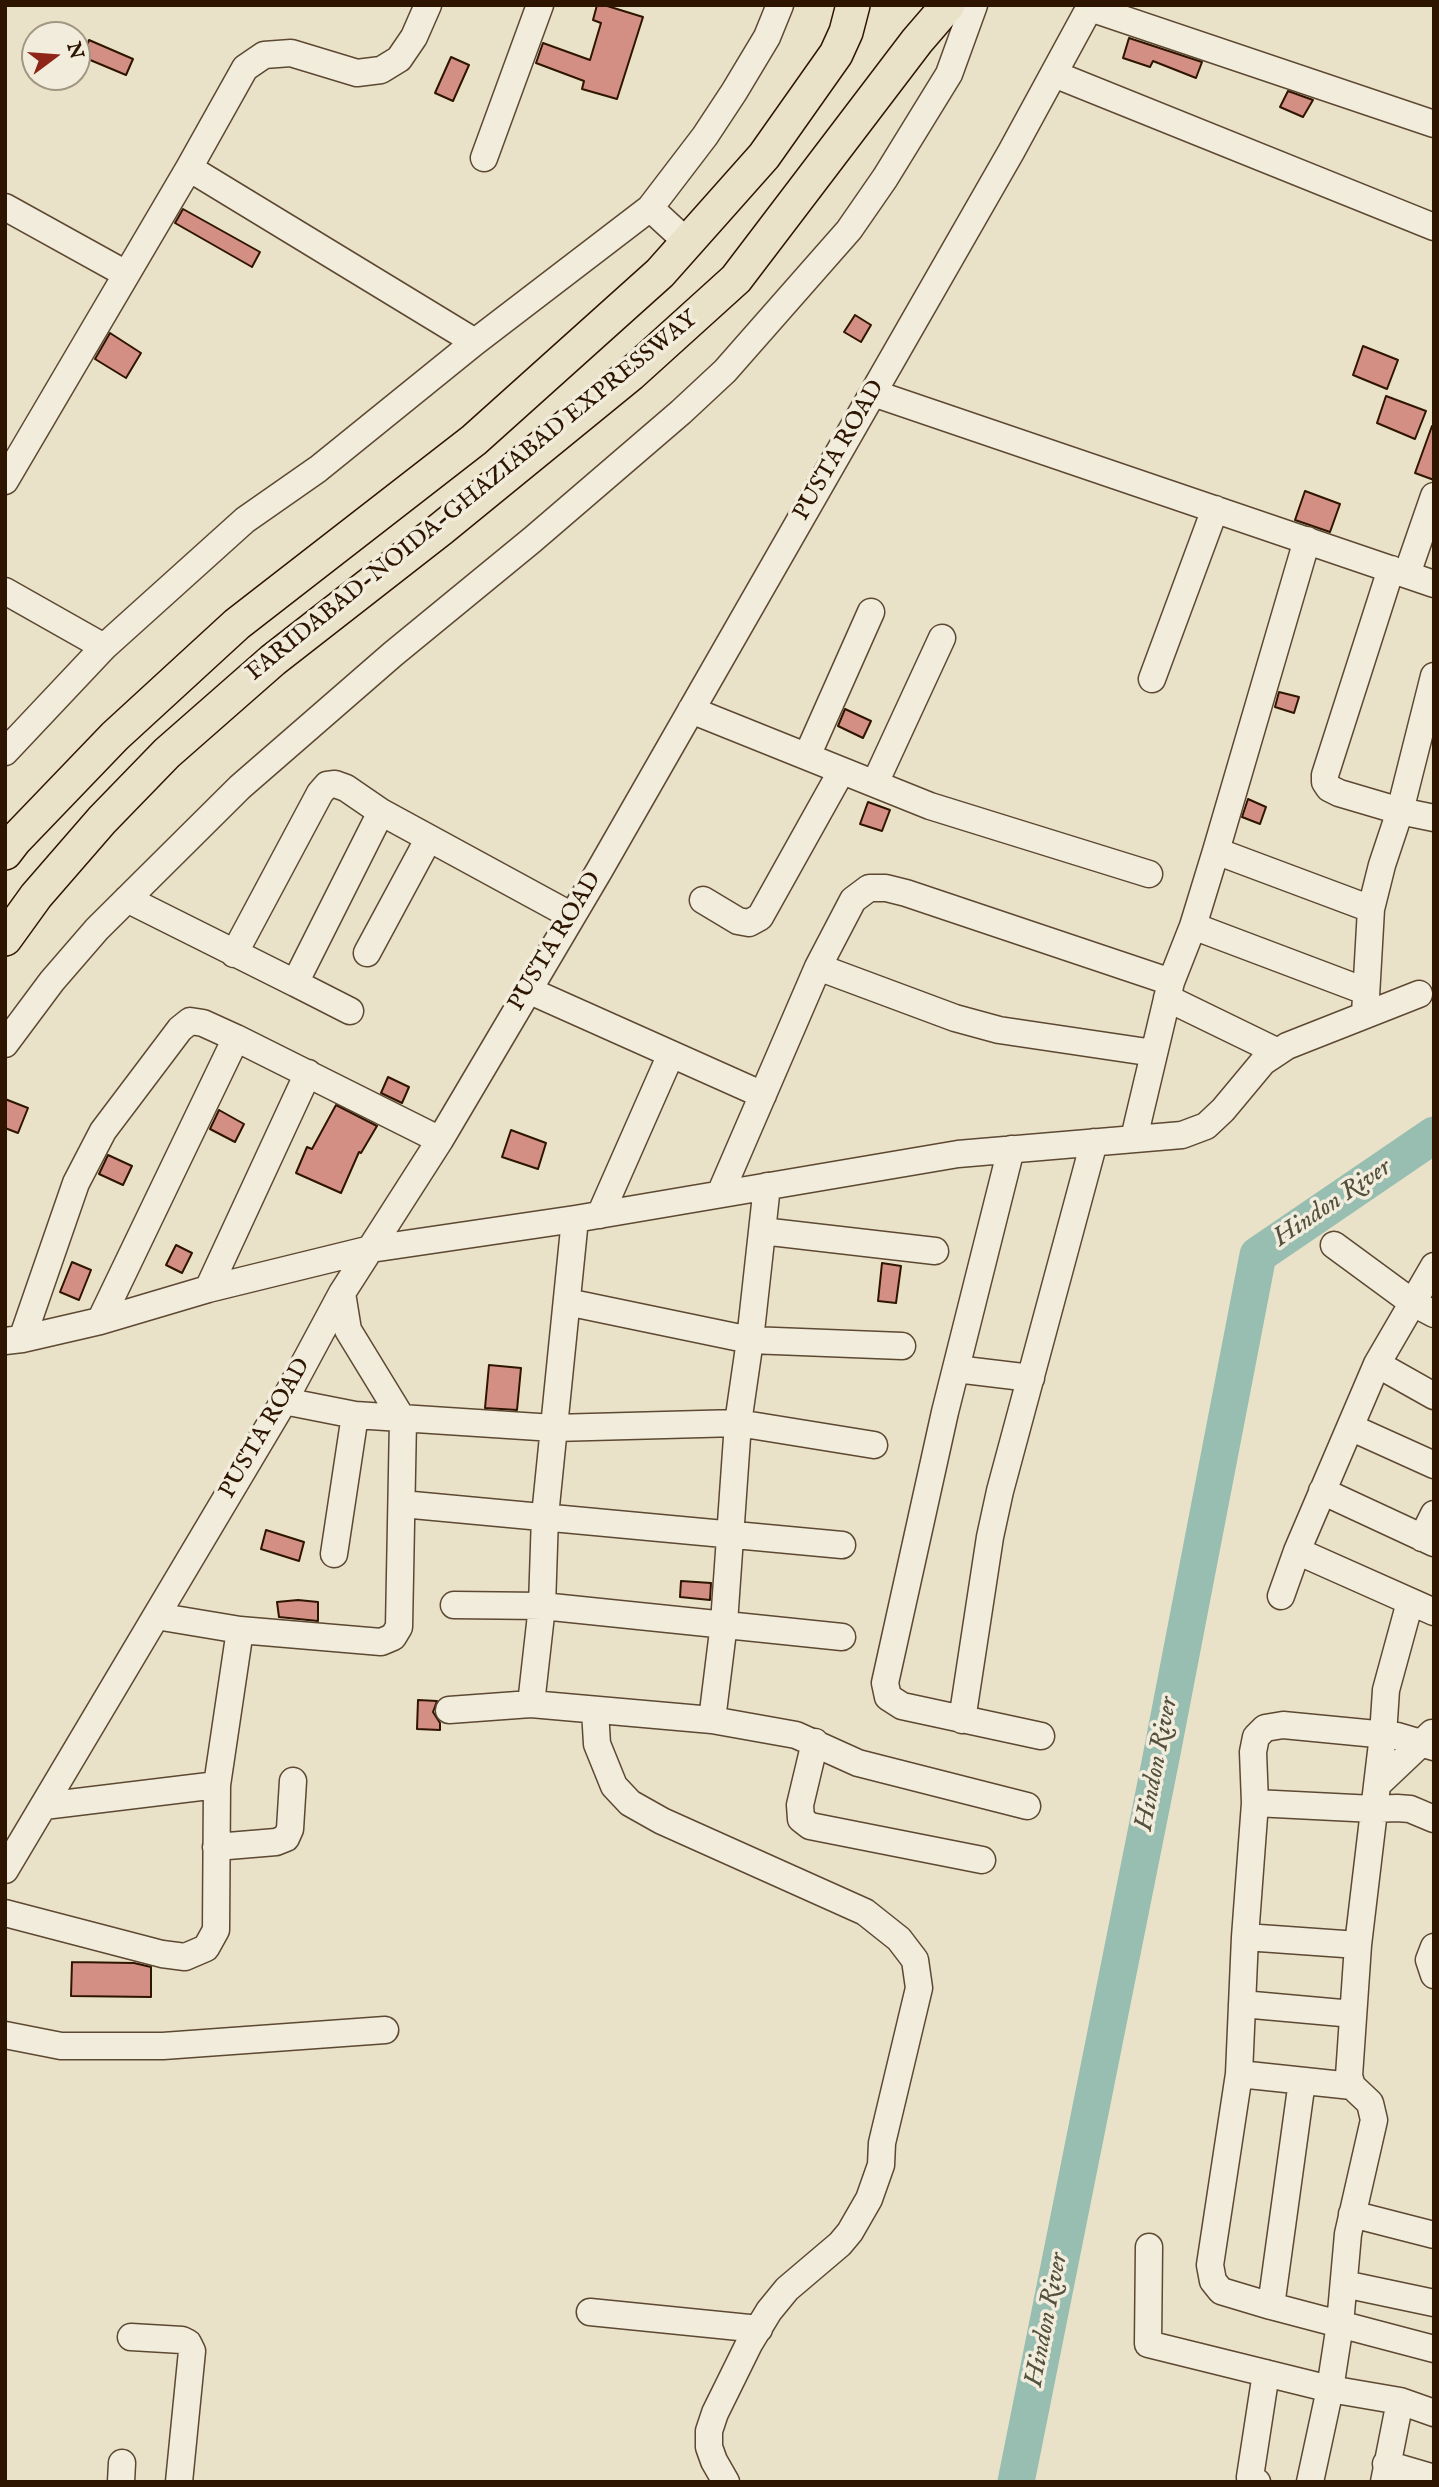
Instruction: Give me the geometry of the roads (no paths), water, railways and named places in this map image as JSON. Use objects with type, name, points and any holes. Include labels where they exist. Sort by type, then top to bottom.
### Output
[{"type":"main road","name":"FARIDABAD-NOIDA-GHAZIABAD EXPRESSWAY","points":[[5,853],[115,736],[237,624],[474,440],[660,273],[764,156],[824,71],[846,32],[853,5]]},
{"type":"main road","name":"FARIDABAD-NOIDA-GHAZIABAD EXPRESSWAY","points":[[5,939],[36,896],[167,753],[273,660],[441,529],[631,374],[736,279],[947,5]]},
{"type":"street","points":[[5,481],[189,169],[245,68],[264,55],[291,53],[357,73],[381,70],[399,59],[414,37],[428,5]]},
{"type":"street","points":[[484,158],[540,5]]},
{"type":"street","points":[[5,752],[104,647],[245,520],[318,469],[475,342],[650,208],[705,136],[734,92],[767,37],[780,5]]},
{"type":"street","points":[[5,1044],[52,981],[97,929],[240,787],[393,654],[681,412],[724,370],[849,230],[886,178],[949,74],[974,5]]},
{"type":"street","points":[[1091,7],[1434,124]]},
{"type":"street","name":"PUSTA ROAD","points":[[5,1870],[16,1842],[44,1806],[284,1401],[342,1293],[440,1140],[572,916],[1091,7]]},
{"type":"street","points":[[1054,75],[1434,227]]},
{"type":"street","points":[[189,169],[475,342]]},
{"type":"street","points":[[5,207],[126,274]]},
{"type":"street","points":[[650,208],[687,242]]},
{"type":"street","points":[[873,393],[1434,584]]},
{"type":"street","points":[[1434,496],[1399,572],[1325,775],[1329,788],[1400,811],[1434,818]]},
{"type":"street","points":[[1152,679],[1215,509]]},
{"type":"street","points":[[1134,1138],[1169,990],[1193,926],[1216,851],[1307,540]]},
{"type":"street","points":[[5,590],[104,647]]},
{"type":"street","points":[[807,756],[871,612]]},
{"type":"street","points":[[874,783],[942,638]]},
{"type":"street","points":[[1365,1002],[1371,909],[1400,811],[1434,676]]},
{"type":"street","points":[[691,710],[930,806],[1149,874]]},
{"type":"street","points":[[703,900],[738,921],[749,923],[760,917],[841,772]]},
{"type":"street","points":[[234,954],[320,793],[327,785],[335,784],[572,916]]},
{"type":"street","points":[[295,983],[381,812]]},
{"type":"street","points":[[367,953],[429,838]]},
{"type":"street","points":[[1216,851],[1371,909]]},
{"type":"street","points":[[720,1194],[818,967],[853,900],[869,888],[886,888],[1169,990],[1278,1052]]},
{"type":"street","points":[[127,899],[351,1012]]},
{"type":"street","points":[[1193,926],[1365,1002]]},
{"type":"street","points":[[818,967],[955,1018],[999,1030],[1154,1053]]},
{"type":"street","points":[[528,989],[763,1095]]},
{"type":"street","points":[[14,1340],[100,1321],[208,1289],[371,1249],[587,1217],[958,1153],[1182,1135],[1206,1126],[1263,1062],[1278,1052],[1365,1002],[1419,995]]},
{"type":"street","points":[[14,1340],[76,1183],[103,1131],[180,1029],[190,1021],[203,1023],[236,1038],[440,1140]]},
{"type":"street","points":[[100,1321],[236,1038]]},
{"type":"street","points":[[531,1704],[542,1606],[545,1516],[567,1302],[587,1217],[671,1054]]},
{"type":"street","points":[[208,1289],[307,1073]]},
{"type":"street","points":[[962,1720],[990,1537],[1094,1142]]},
{"type":"street","points":[[1011,1149],[956,1369],[886,1683],[888,1697],[902,1706],[1041,1736]]},
{"type":"street","points":[[712,1720],[724,1623],[738,1423],[767,1186]]},
{"type":"street","points":[[762,1231],[935,1251]]},
{"type":"street","points":[[1334,1245],[1423,1309]]},
{"type":"street","points":[[1281,1596],[1297,1551],[1377,1364],[1423,1309],[1434,1266]]},
{"type":"street","points":[[156,1616],[240,1630],[382,1642],[393,1637],[399,1627],[403,1420],[348,1331],[342,1293]]},
{"type":"street","points":[[567,1302],[750,1340],[902,1346]]},
{"type":"street","points":[[1377,1364],[1434,1396]]},
{"type":"street","points":[[956,1369],[1031,1378]]},
{"type":"street","points":[[284,1401],[355,1415],[403,1420],[554,1428],[738,1423],[874,1445]]},
{"type":"street","points":[[334,1554],[355,1415]]},
{"type":"street","points":[[1350,1427],[1434,1465]]},
{"type":"street","points":[[1322,1491],[1428,1540],[1434,1514]]},
{"type":"street","points":[[402,1504],[842,1545]]},
{"type":"street","points":[[1297,1551],[1422,1607],[1386,1690],[1358,1945],[1349,2076],[1352,2086],[1370,2103],[1374,2120],[1348,2234],[1340,2324],[1330,2389],[1310,2482]]},
{"type":"street","points":[[454,1605],[542,1606],[842,1637]]},
{"type":"street","points":[[5,1913],[162,1954],[185,1957],[206,1948],[216,1930],[217,1785],[240,1630]]},
{"type":"street","points":[[449,1710],[531,1704],[712,1720],[796,1735],[870,1767],[1027,1806]]},
{"type":"street","points":[[595,1710],[597,1744],[614,1786],[630,1803],[662,1821],[865,1912],[900,1939],[915,1960],[919,1988],[882,2143],[881,2165],[869,2199],[840,2244],[787,2289],[759,2329],[715,2413],[709,2431],[709,2447],[726,2482]]},
{"type":"street","points":[[1430,1740],[1283,1725],[1265,1728],[1256,1737],[1252,1752],[1255,1803],[1239,2074],[1210,2266],[1213,2281],[1221,2291],[1434,2349]]},
{"type":"street","points":[[1375,1797],[1430,1740]]},
{"type":"street","points":[[816,1742],[800,1805],[801,1819],[810,1826],[982,1860]]},
{"type":"street","points":[[216,1847],[276,1842],[286,1838],[290,1829],[293,1782]]},
{"type":"street","points":[[44,1806],[217,1785]]},
{"type":"street","points":[[1255,1803],[1375,1797],[1434,1819]]},
{"type":"street","points":[[1245,1937],[1358,1945]]},
{"type":"street","points":[[1434,1947],[1429,1960],[1434,1975]]},
{"type":"street","points":[[1242,2004],[1353,2014]]},
{"type":"street","points":[[5,2035],[61,2046],[150,2046],[386,2029]]},
{"type":"street","points":[[1239,2074],[1352,2086]]},
{"type":"street","points":[[1271,2306],[1302,2081]]},
{"type":"street","points":[[1352,2214],[1434,2235]]},
{"type":"street","points":[[1149,2246],[1148,2344],[1330,2389],[1400,2401],[1434,2413]]},
{"type":"street","points":[[1344,2284],[1434,2303]]},
{"type":"street","points":[[590,2312],[759,2329]]},
{"type":"street","points":[[131,2337],[182,2340],[188,2343],[192,2351],[179,2482]]},
{"type":"street","points":[[1257,2482],[1250,2477],[1266,2373]]},
{"type":"street","points":[[1400,2401],[1385,2473],[1434,2478]]},
{"type":"waterway","name":"Hindon River","points":[[1016,2482],[1161,1758],[1258,1255],[1434,1135]]}]
